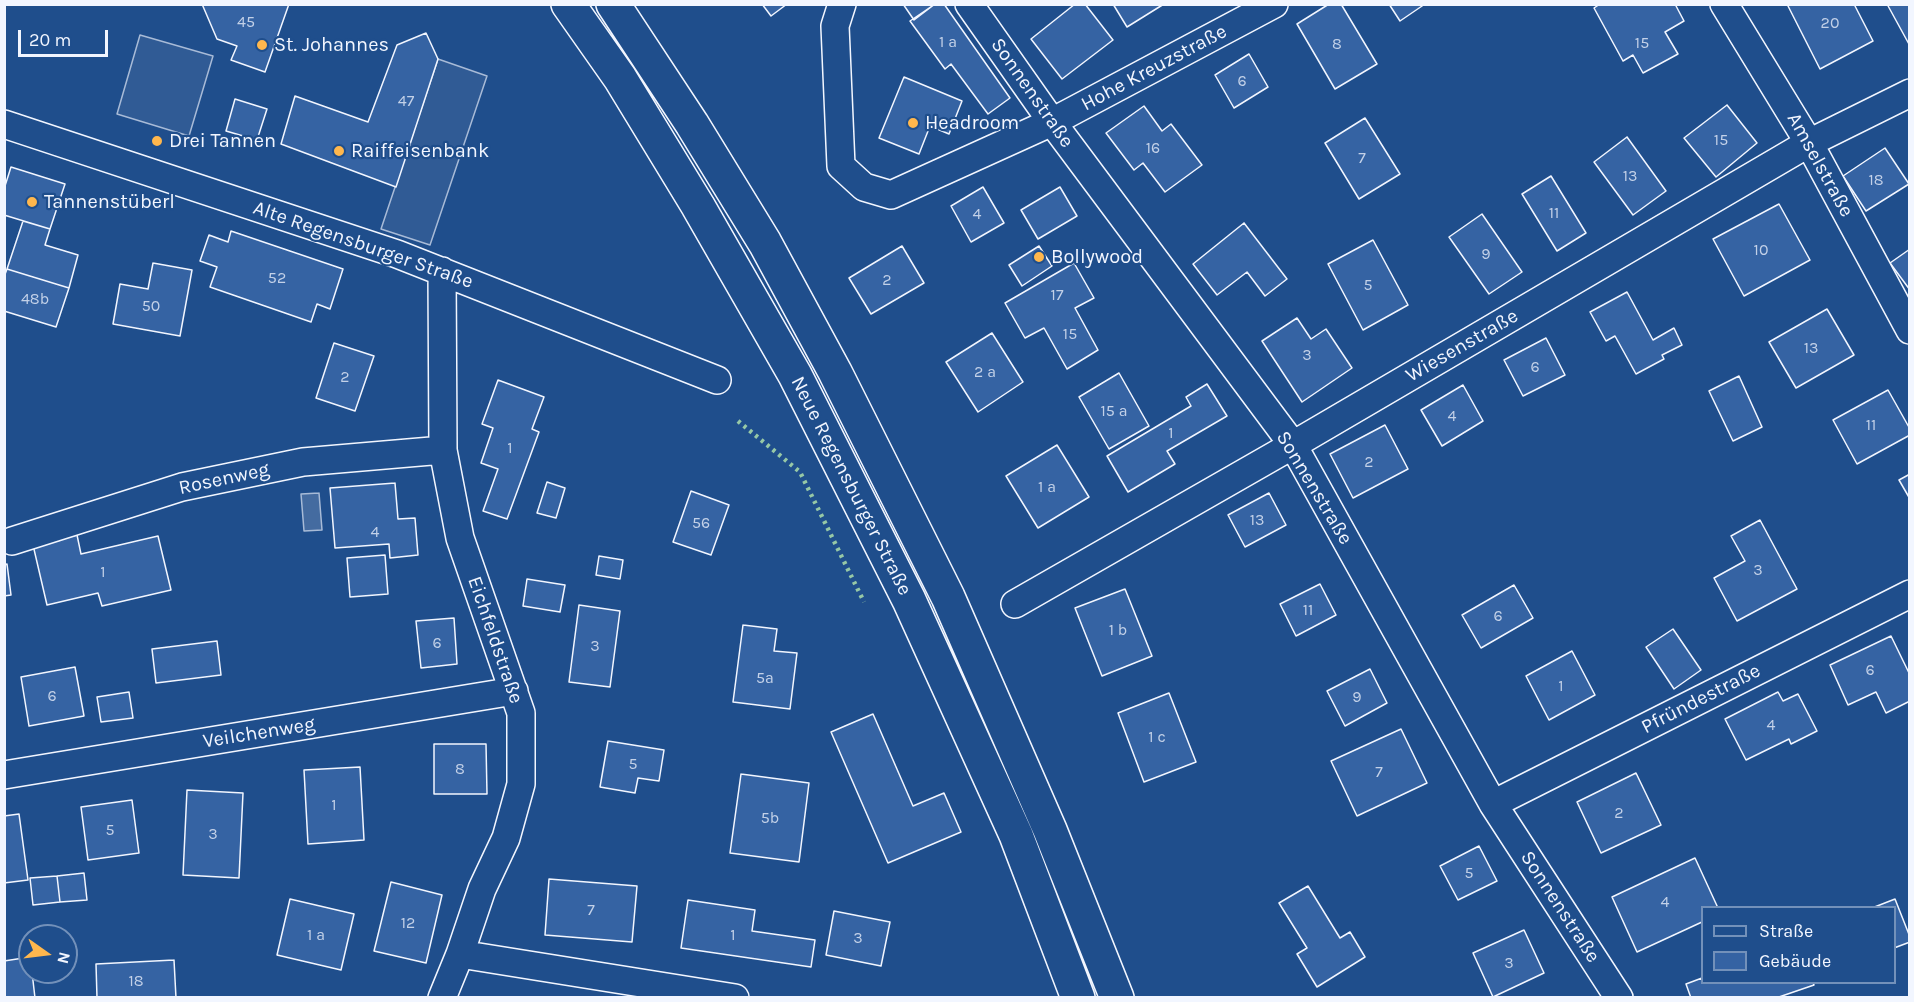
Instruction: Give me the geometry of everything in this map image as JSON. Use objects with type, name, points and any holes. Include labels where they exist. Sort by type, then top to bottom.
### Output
[{"type":"highway","name":"Neue Regensburger Straße","points":[[568,4],[620,78],[698,206],[801,386],[909,600],[1011,825],[1078,998]]},
{"type":"highway","name":"Neue Regensburger Straße","points":[[613,4],[692,124],[765,243],[835,372],[948,597],[1054,841],[1117,998]]},
{"type":"street","name":"Hohe Kreuzstraße","points":[[842,4],[836,26],[841,166],[864,187],[891,195],[1052,122],[1274,4]]},
{"type":"street","name":"Sonnenstraße","points":[[969,4],[1052,122],[1293,445],[1493,804],[1619,998]]},
{"type":"street","name":"Amselstraße","points":[[1724,4],[1809,143],[1910,330]]},
{"type":"street","name":"Wiesenstraße","points":[[1015,604],[1293,445],[1809,143],[1910,93]]},
{"type":"street","name":"Alte Regensburger Straße","points":[[4,124],[371,245],[717,380]]},
{"type":"street","name":"Eichfeldstraße","points":[[442,271],[443,450],[460,538],[521,713],[521,784],[506,838],[482,889],[442,998]]},
{"type":"street","name":"Rosenweg","points":[[12,541],[182,488],[303,462],[443,450]]},
{"type":"street","name":"Pfründestraße","points":[[1493,804],[1910,594]]},
{"type":"street","name":"Veilchenweg","points":[[4,775],[514,691]]},
{"type":"street","points":[[460,954],[735,998]]},
{"type":"shaded area","points":[[140,35],[213,56],[189,136],[117,114]]},
{"type":"shaded area","points":[[438,59],[487,76],[430,245],[381,229]]},
{"type":"shaded area","points":[[319,493],[322,530],[304,531],[301,494]]},
{"type":"building","name":"St. Johannes","points":[[202,4],[289,4],[265,72],[231,60],[237,46],[217,39]]},
{"type":"building","points":[[762,4],[787,4],[771,16]]},
{"type":"building","points":[[903,4],[935,4],[914,20]]},
{"type":"building","points":[[935,4],[944,4],[1010,98],[988,114],[951,64],[945,69],[910,21]]},
{"type":"building","points":[[1075,4],[1085,4],[1113,40],[1062,79],[1031,39]]},
{"type":"building","points":[[1113,4],[1164,4],[1127,27]]},
{"type":"building","points":[[1329,4],[1341,4],[1377,64],[1335,89],[1297,24]]},
{"type":"building","points":[[1389,4],[1425,4],[1400,21]]},
{"type":"building","points":[[1600,4],[1675,4],[1684,21],[1665,32],[1678,54],[1643,73],[1633,55],[1623,61],[1594,8]]},
{"type":"building","points":[[1787,4],[1854,4],[1873,41],[1820,69]]},
{"type":"building","points":[[1887,4],[1910,4],[1910,46]]},
{"type":"building","points":[[426,33],[438,59],[396,187],[281,144],[295,96],[368,122],[397,45]]},
{"type":"building","points":[[1249,54],[1268,87],[1234,108],[1215,75]]},
{"type":"building","points":[[904,77],[962,101],[949,134],[930,126],[919,154],[879,138]]},
{"type":"building","points":[[235,99],[267,109],[257,140],[226,131]]},
{"type":"building","points":[[1727,105],[1757,143],[1716,177],[1684,138]]},
{"type":"building","points":[[1144,106],[1162,131],[1171,124],[1202,165],[1165,192],[1143,163],[1134,170],[1106,133]]},
{"type":"building","points":[[1365,118],[1400,174],[1359,199],[1325,143]]},
{"type":"building","points":[[1627,137],[1666,191],[1633,215],[1594,162]]},
{"type":"building","points":[[1885,148],[1909,184],[1866,211],[1843,176]]},
{"type":"building","name":"Tannenstüberl","points":[[11,167],[65,184],[50,229],[4,215],[4,189]]},
{"type":"building","points":[[1551,176],[1586,233],[1557,251],[1522,194]]},
{"type":"building","points":[[983,187],[1004,223],[971,242],[951,206]]},
{"type":"building","points":[[1060,187],[1077,216],[1038,239],[1021,210]]},
{"type":"building","points":[[1779,204],[1810,260],[1744,296],[1713,239]]},
{"type":"building","points":[[1482,214],[1522,272],[1489,294],[1449,237]]},
{"type":"building","points":[[23,221],[50,229],[45,245],[78,255],[69,288],[7,269]]},
{"type":"building","points":[[1244,223],[1287,279],[1265,296],[1247,272],[1217,295],[1193,264]]},
{"type":"building","points":[[231,231],[343,269],[330,309],[317,304],[311,322],[210,287],[217,267],[200,261],[209,235],[228,242]]},
{"type":"building","points":[[1373,240],[1408,305],[1363,330],[1328,264]]},
{"type":"building","points":[[902,246],[924,283],[871,314],[849,278]]},
{"type":"building","points":[[1039,246],[1052,266],[1022,286],[1009,265]]},
{"type":"building","points":[[1910,249],[1910,290],[1890,263]]},
{"type":"building","points":[[153,263],[192,270],[180,336],[113,324],[120,284],[148,289]]},
{"type":"building","points":[[1074,263],[1094,298],[1075,308],[1098,350],[1067,369],[1044,328],[1025,338],[1005,303]]},
{"type":"building","points":[[7,269],[69,288],[56,327],[4,311],[4,277]]},
{"type":"building","points":[[1627,292],[1653,340],[1674,328],[1682,345],[1662,355],[1664,359],[1636,374],[1615,336],[1606,341],[1590,312]]},
{"type":"building","points":[[1827,309],[1854,355],[1796,388],[1769,342]]},
{"type":"building","points":[[1297,318],[1311,339],[1326,329],[1352,368],[1302,402],[1262,341]]},
{"type":"building","points":[[992,333],[1023,382],[978,412],[946,362]]},
{"type":"building","points":[[1546,338],[1565,375],[1523,396],[1504,360]]},
{"type":"building","points":[[334,343],[374,356],[355,411],[316,398]]},
{"type":"building","points":[[1119,373],[1149,426],[1109,449],[1079,397]]},
{"type":"building","points":[[1739,376],[1762,427],[1733,441],[1709,391]]},
{"type":"building","points":[[498,380],[544,397],[532,429],[539,432],[507,519],[483,511],[498,469],[481,463],[493,428],[482,424]]},
{"type":"building","points":[[1207,384],[1227,416],[1167,451],[1175,464],[1128,492],[1107,456],[1191,406],[1186,397]]},
{"type":"building","points":[[1463,385],[1483,421],[1442,446],[1421,410]]},
{"type":"building","points":[[1888,390],[1910,429],[1910,435],[1857,464],[1833,420]]},
{"type":"building","points":[[1385,425],[1408,469],[1353,498],[1330,454]]},
{"type":"building","points":[[1057,445],[1089,497],[1038,528],[1006,476]]},
{"type":"building","points":[[1910,474],[1910,499],[1899,480]]},
{"type":"building","points":[[547,482],[565,488],[556,518],[537,513]]},
{"type":"building","points":[[395,483],[398,519],[415,518],[418,555],[390,558],[389,544],[335,548],[330,488]]},
{"type":"building","points":[[691,491],[729,505],[711,555],[673,542]]},
{"type":"building","points":[[1269,493],[1286,525],[1245,547],[1228,515]]},
{"type":"building","points":[[1760,520],[1797,589],[1737,621],[1714,578],[1745,561],[1731,536]]},
{"type":"building","points":[[77,535],[81,554],[158,536],[171,590],[102,606],[98,593],[47,605],[33,545]]},
{"type":"building","points":[[385,555],[388,594],[350,597],[347,558]]},
{"type":"building","points":[[599,556],[623,560],[620,579],[596,575]]},
{"type":"building","points":[[7,564],[11,595],[4,596],[4,565]]},
{"type":"building","points":[[527,579],[565,585],[560,612],[523,606]]},
{"type":"building","points":[[1320,584],[1336,615],[1296,636],[1280,604]]},
{"type":"building","points":[[1514,585],[1533,618],[1481,648],[1462,615]]},
{"type":"building","points":[[1125,589],[1152,656],[1102,676],[1075,608]]},
{"type":"building","points":[[579,605],[620,611],[610,687],[569,682]]},
{"type":"building","points":[[454,618],[457,664],[421,668],[416,621]]},
{"type":"building","points":[[743,625],[777,629],[774,651],[797,653],[790,709],[733,702]]},
{"type":"building","points":[[1673,629],[1701,670],[1674,689],[1646,647]]},
{"type":"building","points":[[1891,636],[1910,675],[1910,701],[1886,713],[1876,692],[1848,705],[1830,665]]},
{"type":"building","points":[[217,641],[221,675],[156,683],[152,649]]},
{"type":"building","points":[[1572,651],[1595,695],[1549,720],[1526,676]]},
{"type":"building","points":[[75,667],[84,716],[29,726],[21,677]]},
{"type":"building","points":[[1370,669],[1387,703],[1345,726],[1327,691]]},
{"type":"building","points":[[129,692],[133,718],[101,722],[97,697]]},
{"type":"building","points":[[1778,692],[1783,701],[1798,694],[1817,731],[1791,744],[1789,739],[1746,760],[1725,719]]},
{"type":"building","points":[[1169,693],[1196,762],[1144,782],[1118,713]]},
{"type":"building","points":[[873,714],[913,806],[944,793],[961,832],[888,863],[831,732]]},
{"type":"building","points":[[1401,729],[1427,783],[1357,816],[1331,761]]},
{"type":"building","points":[[608,741],[664,750],[659,781],[638,778],[635,793],[600,787]]},
{"type":"building","points":[[434,744],[486,744],[487,794],[434,794]]},
{"type":"building","points":[[360,767],[364,840],[308,844],[304,770]]},
{"type":"building","points":[[1636,773],[1661,825],[1601,853],[1577,802]]},
{"type":"building","points":[[741,774],[809,783],[799,862],[730,853]]},
{"type":"building","points":[[187,790],[243,793],[239,878],[183,875]]},
{"type":"building","points":[[132,800],[139,853],[88,860],[81,807]]},
{"type":"building","points":[[19,814],[28,880],[4,883],[4,816]]},
{"type":"building","points":[[1479,846],[1497,881],[1458,900],[1440,866]]},
{"type":"building","points":[[1695,858],[1717,906],[1701,906],[1701,922],[1637,952],[1612,897]]},
{"type":"building","points":[[84,873],[87,900],[60,902],[57,876]]},
{"type":"building","points":[[57,876],[60,902],[33,905],[30,878]]},
{"type":"building","points":[[549,879],[637,886],[632,942],[545,935]]},
{"type":"building","points":[[391,882],[442,895],[426,963],[374,951]]},
{"type":"building","points":[[1308,886],[1340,938],[1350,932],[1365,957],[1317,987],[1297,954],[1307,948],[1279,903]]},
{"type":"building","points":[[290,899],[354,914],[341,970],[277,955]]},
{"type":"building","points":[[1895,899],[1910,942],[1896,947],[1896,906],[1877,906]]},
{"type":"building","points":[[688,900],[755,910],[752,931],[815,940],[811,967],[681,948]]},
{"type":"building","points":[[834,911],[890,922],[881,966],[826,955]]},
{"type":"building","points":[[1524,930],[1544,973],[1493,997],[1473,953]]},
{"type":"building","points":[[18,959],[18,984],[33,984],[35,998],[4,998],[4,961]]},
{"type":"building","points":[[174,960],[176,998],[97,998],[96,964]]},
{"type":"building","points":[[1701,978],[1701,984],[1814,985],[1776,998],[1691,998],[1686,984]]},
{"type":"hedge","points":[[738,421],[800,472],[864,602]]},
{"type":"place","name":"St. Johannes","points":[[262,45]]},
{"type":"place","name":"Headroom","points":[[913,123]]},
{"type":"place","name":"Drei Tannen","points":[[157,141]]},
{"type":"place","name":"Raiffeisenbank","points":[[339,151]]},
{"type":"place","name":"Tannenstüberl","points":[[32,202]]},
{"type":"place","name":"Bollywood","points":[[1039,257]]}]
